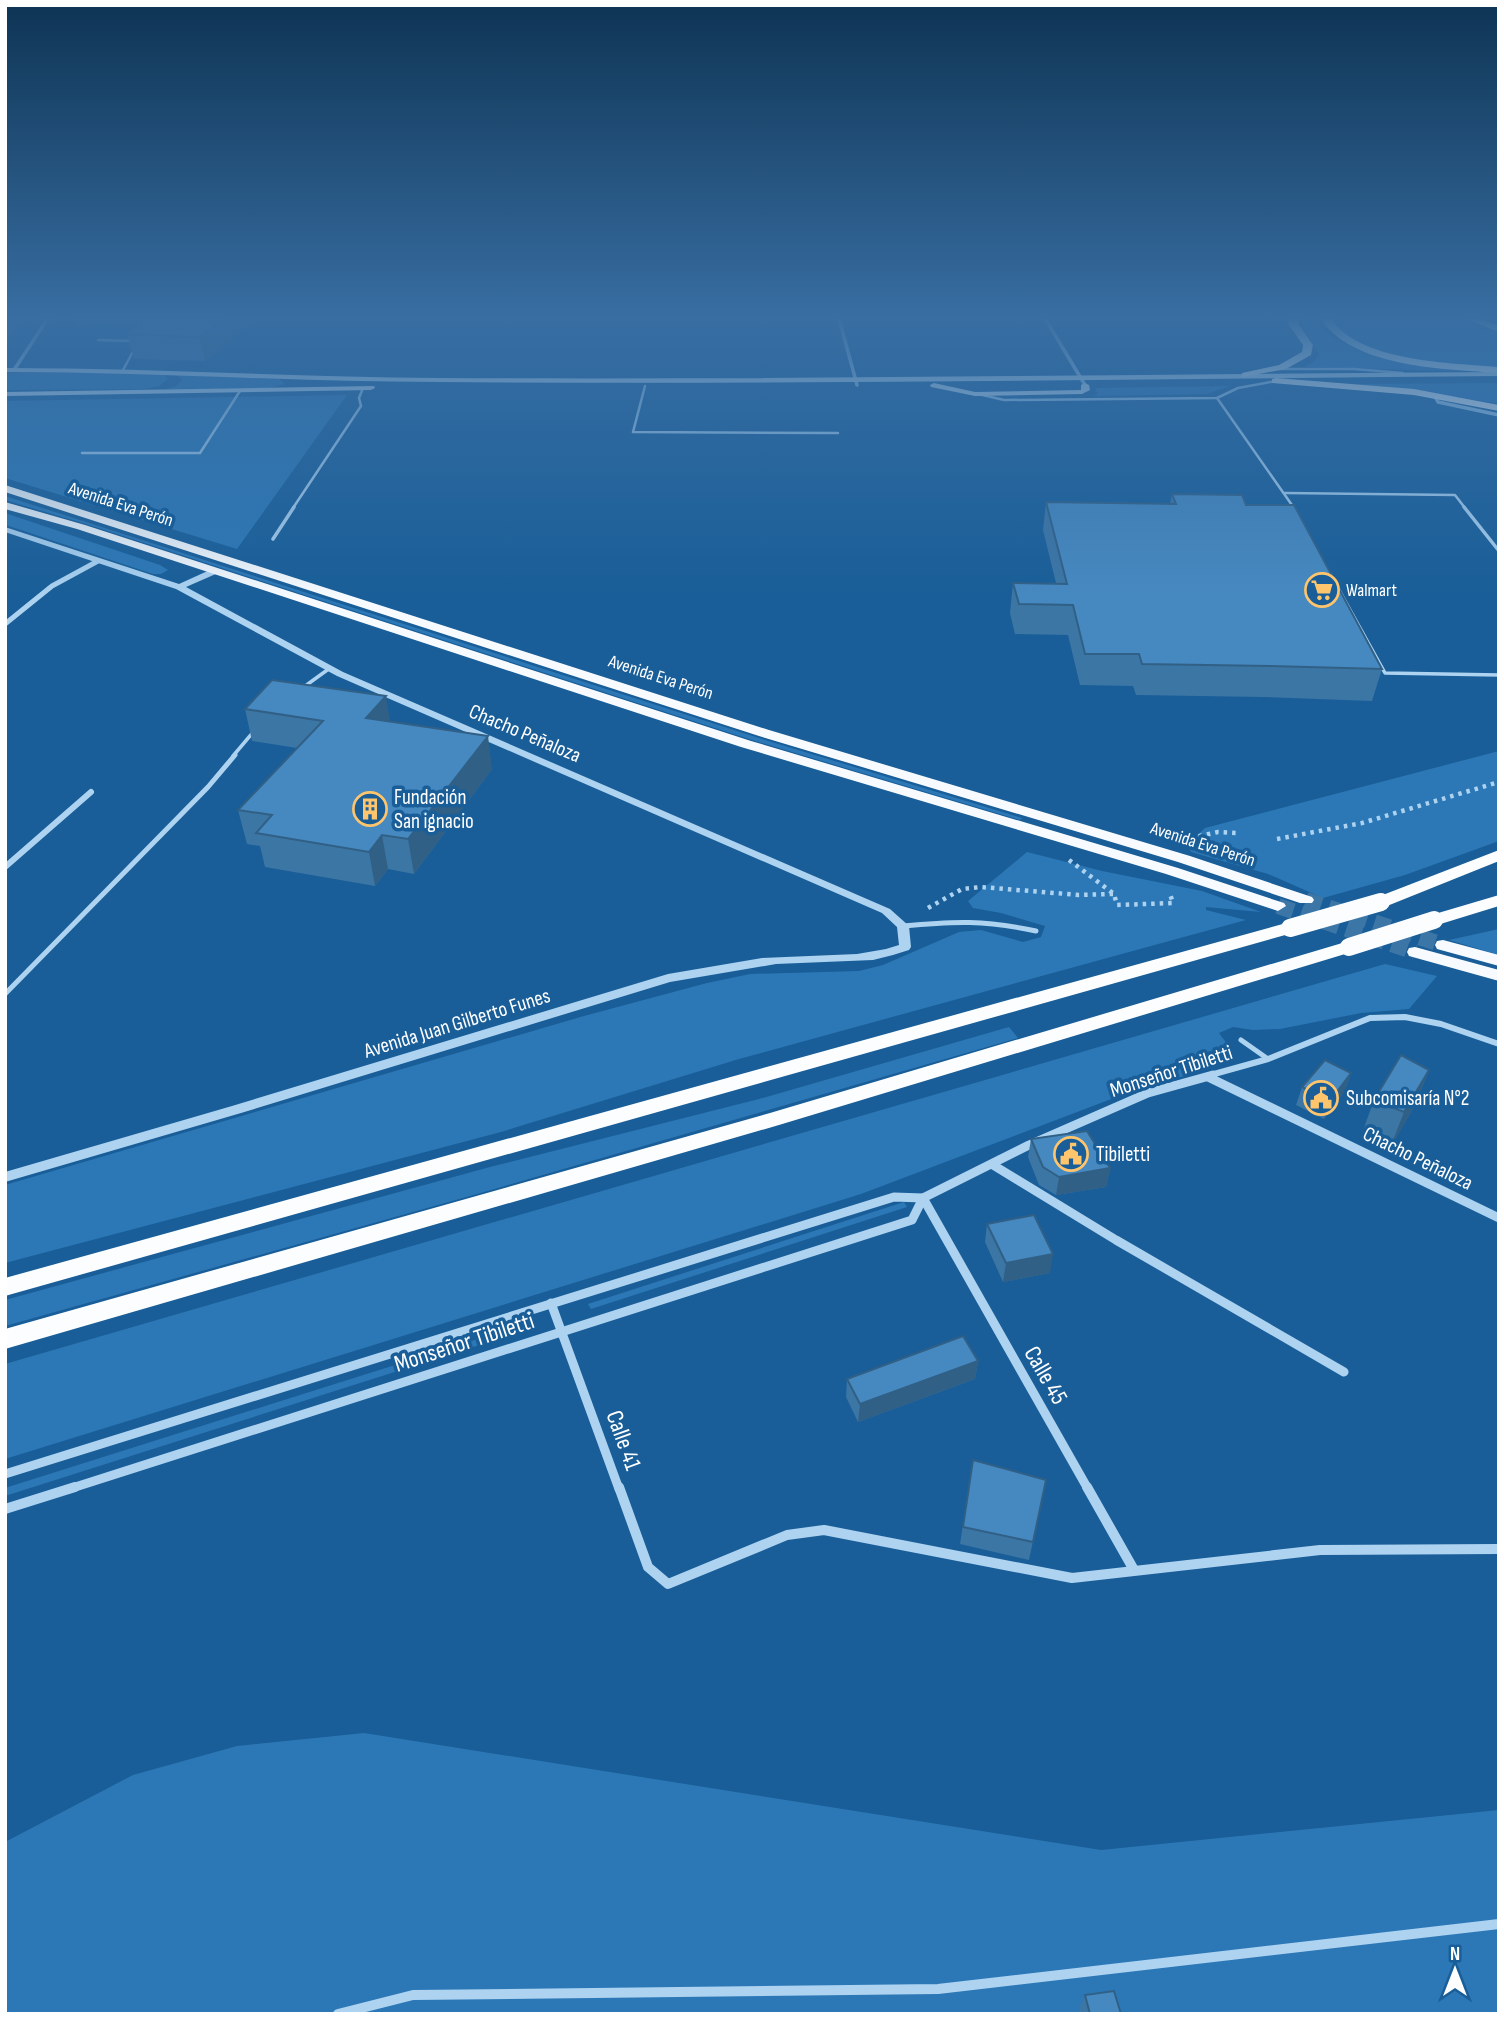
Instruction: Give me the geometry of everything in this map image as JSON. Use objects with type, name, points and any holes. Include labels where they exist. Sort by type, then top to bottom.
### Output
[{"type":"highway","points":[[1381,902],[1499,855]]},
{"type":"highway","points":[[5,1287],[1499,870]]},
{"type":"highway","points":[[5,1339],[772,1120],[1499,901]]},
{"type":"highway","points":[[1434,920],[1499,910]]},
{"type":"main road","name":"Avenida Eva Perón","points":[[5,488],[751,728],[1184,859],[1306,900]]},
{"type":"main road","name":"Avenida Eva Perón","points":[[5,505],[758,748],[1136,860],[1278,906]]},
{"type":"main road","points":[[1443,945],[1499,961]]},
{"type":"main road","points":[[1415,953],[1499,976]]},
{"type":"street","points":[[1472,409],[1499,415]]},
{"type":"street","name":"Chacho Peñaloza","points":[[5,529],[179,587],[330,668],[886,911],[903,926]]},
{"type":"street","points":[[5,624],[52,586],[98,561]]},
{"type":"street","points":[[179,587],[215,571]]},
{"type":"street","points":[[5,867],[91,792]]},
{"type":"street","name":"Avenida Juan Gilberto Funes","points":[[5,1177],[236,1110],[668,978],[778,960],[861,960],[887,955],[905,947],[903,926]]},
{"type":"street","name":"Monseñor Tibiletti","points":[[5,1474],[894,1197],[923,1198],[993,1165],[1029,1144],[1148,1093],[1268,1059],[1370,1018],[1405,1017],[1441,1024],[1499,1044]]},
{"type":"street","name":"Chacho Peñaloza","points":[[1207,1077],[1499,1218]]},
{"type":"street","points":[[993,1165],[1116,1240],[1344,1372]]},
{"type":"street","name":"Monseñor Tibiletti","points":[[5,1509],[912,1220],[923,1198]]},
{"type":"street","name":"Calle 45","points":[[923,1198],[1134,1570]]},
{"type":"street","name":"Calle 41","points":[[551,1303],[648,1567],[667,1584],[788,1535],[824,1530],[1072,1578],[1134,1570]]},
{"type":"street","points":[[1134,1570],[1320,1550],[1499,1549]]},
{"type":"street","points":[[338,2014],[413,1995],[938,1989],[1499,1924]]},
{"type":"lane","points":[[82,453],[200,453],[228,409]]},
{"type":"lane","points":[[273,539],[359,409]]},
{"type":"lane","points":[[639,409],[633,432],[838,433]]},
{"type":"lane","points":[[1225,409],[1285,493],[1300,520]]},
{"type":"lane","points":[[1285,493],[1455,495],[1499,551]]},
{"type":"lane","points":[[1326,566],[1385,673],[1499,675]]},
{"type":"lane","points":[[293,695],[330,668]]},
{"type":"lane","points":[[5,994],[208,787],[257,728]]},
{"type":"lane","points":[[903,926],[960,920],[1000,923],[1037,931]]},
{"type":"lane","points":[[1241,1040],[1268,1059]]},
{"type":"path","points":[[1277,839],[1357,826],[1499,782]]},
{"type":"path","points":[[903,926],[947,895],[962,889],[1114,894]]},
{"type":"shaded area","points":[[5,409],[337,409],[237,549],[5,478]]},
{"type":"shaded area","points":[[5,496],[759,738],[1022,818],[1020,820],[755,741],[5,500]]},
{"type":"shaded area","points":[[5,513],[168,570],[153,574],[5,525]]},
{"type":"shaded area","points":[[1499,751],[1499,841],[1405,875],[1323,898],[1268,874],[1191,852],[1187,845],[1205,828]]},
{"type":"shaded area","points":[[1027,852],[1102,871],[1202,891],[1261,912],[1206,907],[1206,910],[1246,920],[739,1059],[501,1132],[5,1263],[5,1185],[584,1016],[707,983],[750,974],[859,971],[883,965],[959,932],[981,930],[1023,942],[1041,937],[1045,926],[973,908],[968,901]]},
{"type":"shaded area","points":[[1499,929],[1499,955],[1449,940]]},
{"type":"shaded area","points":[[1385,964],[1437,976],[1409,1009],[1361,1013],[1280,1029],[1253,1030],[1233,1027],[1219,1033],[1233,1052],[1231,1062],[1127,1093],[861,1194],[5,1459],[5,1364]]},
{"type":"shaded area","points":[[1009,1027],[1018,1038],[470,1196],[5,1326],[5,1300],[490,1167],[759,1099]]},
{"type":"shaded area","points":[[904,1202],[907,1207],[591,1309],[588,1304]]},
{"type":"shaded area","points":[[528,1323],[530,1329],[5,1496],[5,1488]]},
{"type":"shaded area","points":[[364,1733],[1101,1850],[1499,1810],[1499,2014],[5,2014],[5,1842],[133,1775],[237,1746]]},
{"type":"building","points":[[1172,494],[1242,495],[1246,505],[1294,505],[1382,669],[1142,664],[1139,654],[1085,654],[1073,605],[1019,604],[1013,583],[1067,584],[1046,502],[1176,504]]},
{"type":"building","points":[[272,680],[386,696],[366,718],[488,736],[408,839],[382,835],[369,852],[256,833],[272,815],[238,810],[323,721],[245,709]]},
{"type":"building","points":[[1401,1055],[1429,1070],[1404,1112],[1374,1100]]},
{"type":"building","points":[[1325,1060],[1351,1073],[1330,1101],[1302,1087]]},
{"type":"building","points":[[1087,1131],[1110,1168],[1059,1177],[1043,1167],[1031,1139]]},
{"type":"building","points":[[1034,1215],[1053,1254],[1006,1263],[987,1224]]},
{"type":"building","points":[[963,1336],[978,1361],[860,1404],[847,1379]]},
{"type":"building","points":[[973,1460],[1046,1480],[1033,1542],[963,1527]]},
{"type":"building","points":[[1114,1991],[1121,2014],[1090,2014],[1085,1995]]},
{"type":"tunnel","points":[[1306,900],[1443,945]]},
{"type":"tunnel","points":[[1278,906],[1415,952]]},
{"type":"place","name":"Walmart","points":[[1322,590]]},
{"type":"place","name":"Fundación San ignacio","points":[[370,809]]},
{"type":"place","name":"Subcomisaría N°2","points":[[1321,1098]]},
{"type":"place","name":"Tibiletti","points":[[1071,1154]]}]
